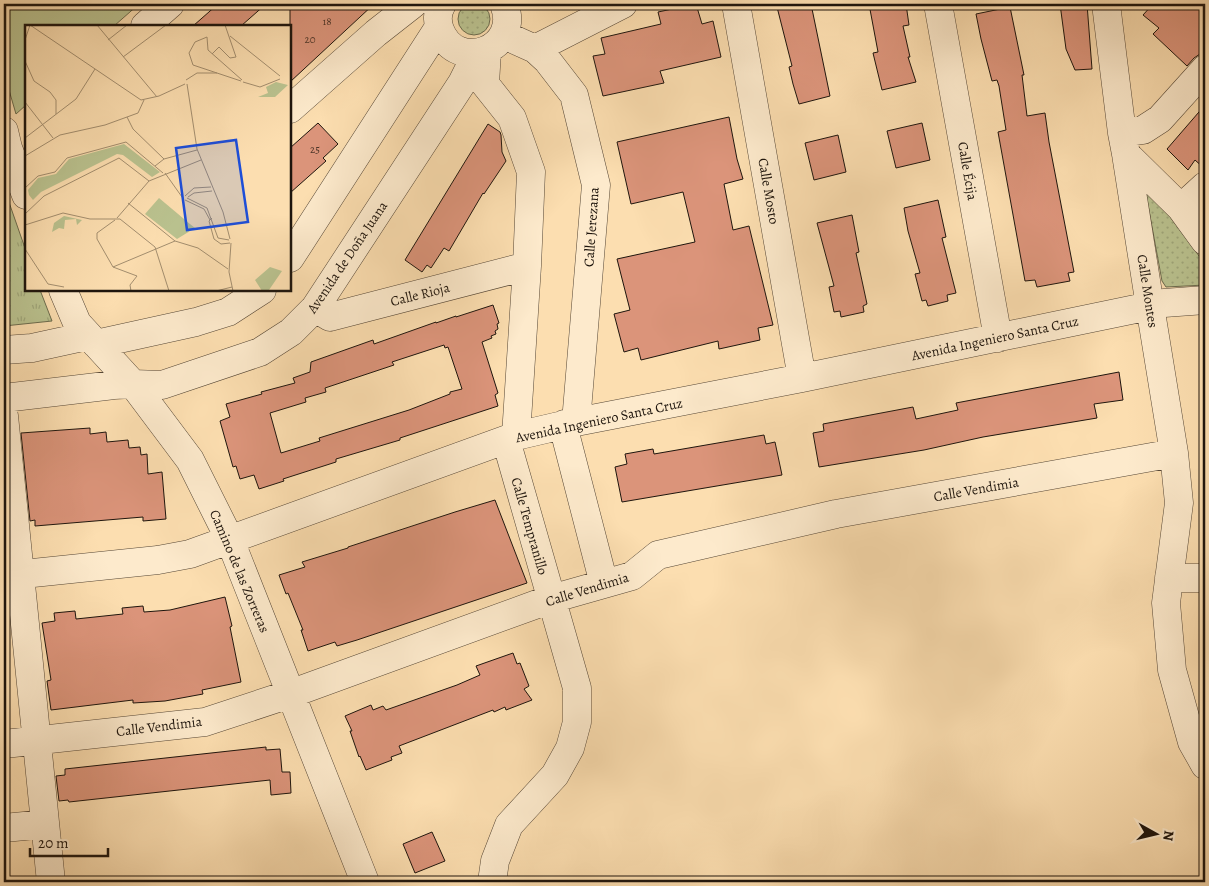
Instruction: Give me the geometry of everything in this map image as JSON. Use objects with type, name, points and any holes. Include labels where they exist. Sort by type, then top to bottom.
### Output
[{"type":"street","points":[[146,25],[170,4]]},
{"type":"street","points":[[291,108],[376,33],[413,4]]},
{"type":"street","name":"Calle Tempranillo","points":[[492,882],[495,861],[509,825],[555,775],[570,748],[577,722],[577,688],[551,599],[511,438],[527,266],[531,172],[512,118],[485,84],[489,46],[507,26],[508,15],[504,4]]},
{"type":"street","points":[[440,16],[443,37],[458,50],[467,53],[489,46],[535,49],[623,4]]},
{"type":"street","name":"Calle Mosto","points":[[736,4],[802,378]]},
{"type":"street","name":"Calle Écija","points":[[938,4],[998,338]]},
{"type":"street","name":"Calle Montes","points":[[1106,4],[1124,144],[1174,453],[1179,503],[1166,603],[1172,670],[1192,742],[1205,765]]},
{"type":"street","points":[[291,256],[440,16]]},
{"type":"street","name":"Avenida de Doña Juana","points":[[4,398],[114,385],[162,385],[260,352],[291,332],[316,308],[462,83],[489,46]]},
{"type":"street","name":"Calle Jerezana","points":[[535,49],[547,60],[574,95],[596,185],[568,447],[604,584]]},
{"type":"street","points":[[1205,69],[1160,119],[1124,144],[1181,208],[1205,242]]},
{"type":"street","points":[[11,140],[25,191]]},
{"type":"street","points":[[1181,208],[1205,186]]},
{"type":"street","name":"Calle Rioja","points":[[316,308],[330,317],[527,266]]},
{"type":"street","points":[[4,350],[92,340],[196,322],[228,312],[261,291]]},
{"type":"street","name":"Camino de las Zorreras","points":[[73,296],[77,323],[133,384],[190,460],[230,540],[365,882]]},
{"type":"street","name":"Avenida Ingeniero Santa Cruz","points":[[11,576],[158,560],[190,554],[511,438],[570,423],[802,378],[1164,303],[1205,300]]},
{"type":"street","points":[[4,416],[11,576],[37,740],[51,882]]},
{"type":"street","name":"Calle Vendimia","points":[[4,744],[204,722],[290,694],[551,599],[632,576],[658,555],[836,514],[1174,453]]},
{"type":"street","points":[[1169,578],[1205,578]]},
{"type":"street","points":[[4,828],[45,824]]},
{"type":"green space","points":[[474,3],[486,7],[490,19],[486,31],[474,35],[462,31],[458,19],[462,7]]},
{"type":"green space","points":[[4,4],[139,4],[115,25],[25,25],[25,106],[16,114],[4,73]]},
{"type":"green space","points":[[4,188],[25,248],[25,291],[40,291],[52,321],[4,326]]},
{"type":"green space","points":[[1148,190],[1154,195],[1205,264],[1205,285],[1166,287],[1162,281],[1146,194]]},
{"type":"building","points":[[218,4],[266,4],[242,25],[194,25]]},
{"type":"building","points":[[290,4],[374,4],[291,81]]},
{"type":"building","points":[[696,4],[702,24],[713,21],[721,57],[660,71],[664,83],[603,96],[593,56],[605,54],[601,38],[661,24],[658,12]]},
{"type":"building","points":[[791,4],[811,4],[830,96],[799,104],[789,67],[792,66],[777,7]]},
{"type":"building","points":[[869,4],[906,4],[909,25],[903,26],[910,57],[908,57],[916,82],[882,90],[873,53],[878,52]]},
{"type":"building","points":[[1060,4],[1087,4],[1092,69],[1075,70],[1066,49]]},
{"type":"building","points":[[1153,4],[1205,4],[1205,54],[1200,54],[1194,58],[1187,66],[1153,34],[1159,28],[1143,15]]},
{"type":"building","points":[[1010,7],[1024,75],[1022,75],[1027,116],[1045,113],[1074,272],[1068,273],[1070,281],[1037,287],[1035,280],[1025,281],[998,132],[1006,130],[999,86],[997,80],[992,81],[976,14]]},
{"type":"building","points":[[1205,105],[1205,169],[1195,160],[1188,170],[1167,149]]},
{"type":"building","points":[[729,117],[743,179],[724,184],[733,230],[749,226],[773,325],[758,328],[760,340],[719,349],[718,341],[641,360],[638,348],[624,352],[614,314],[630,310],[617,259],[695,242],[683,192],[631,204],[617,142]]},
{"type":"building","points":[[318,123],[338,144],[323,158],[326,161],[291,192],[291,147]]},
{"type":"building","points":[[922,123],[930,160],[896,168],[887,131]]},
{"type":"building","points":[[488,124],[500,132],[502,152],[506,161],[483,193],[449,251],[444,248],[431,268],[427,265],[422,272],[405,260]]},
{"type":"building","points":[[838,135],[846,172],[814,180],[805,143]]},
{"type":"building","points":[[938,200],[946,237],[942,238],[956,293],[947,295],[948,301],[928,306],[926,300],[922,301],[915,274],[920,273],[908,231],[904,208]]},
{"type":"building","points":[[852,215],[859,252],[856,253],[867,304],[863,306],[864,312],[841,317],[840,311],[834,312],[829,287],[834,286],[817,223]]},
{"type":"building","points":[[493,305],[499,323],[497,324],[498,329],[495,331],[496,334],[491,336],[492,338],[482,342],[498,393],[495,395],[498,406],[400,438],[400,440],[336,459],[336,462],[259,489],[254,475],[240,479],[236,466],[233,467],[220,421],[230,417],[226,404],[295,383],[293,378],[310,372],[311,362],[373,340],[374,344],[436,322]],"holes":[[[444,345],[445,348],[448,347],[462,389],[450,392],[450,394],[409,410],[319,438],[320,441],[281,453],[270,413],[306,402],[305,398],[326,392],[325,388],[394,365],[392,362]]]},
{"type":"building","points":[[1119,372],[1123,400],[1094,404],[1097,418],[819,467],[813,433],[824,431],[823,424],[913,407],[916,419],[958,410],[956,403]]},
{"type":"building","points":[[90,428],[90,434],[106,432],[107,442],[128,440],[129,448],[140,447],[141,455],[147,454],[148,474],[162,472],[166,519],[143,521],[143,517],[35,526],[35,520],[30,521],[21,433]]},
{"type":"building","points":[[764,435],[766,444],[775,442],[782,475],[622,502],[615,467],[627,464],[625,454],[653,449],[654,454]]},
{"type":"building","points":[[495,500],[527,583],[357,640],[337,646],[335,642],[308,651],[301,630],[303,630],[279,575],[305,567],[302,562]]},
{"type":"building","points":[[225,597],[232,626],[230,627],[241,682],[202,690],[203,694],[165,701],[133,703],[133,700],[51,710],[47,681],[51,680],[42,623],[55,621],[54,613],[75,611],[76,619],[123,614],[122,608],[143,606],[144,612],[170,610]]},
{"type":"building","points":[[513,653],[517,664],[520,663],[529,686],[524,689],[532,700],[506,710],[505,707],[494,712],[493,710],[399,746],[402,753],[391,757],[392,760],[366,770],[359,757],[350,731],[352,731],[345,716],[371,705],[373,710],[383,706],[386,710],[457,685],[480,675],[476,666]]},
{"type":"building","points":[[266,747],[266,750],[280,749],[282,772],[290,772],[291,793],[271,795],[270,780],[69,802],[68,800],[59,801],[56,776],[65,775],[65,769]]},
{"type":"building","points":[[432,832],[445,861],[415,873],[403,844]]}]
